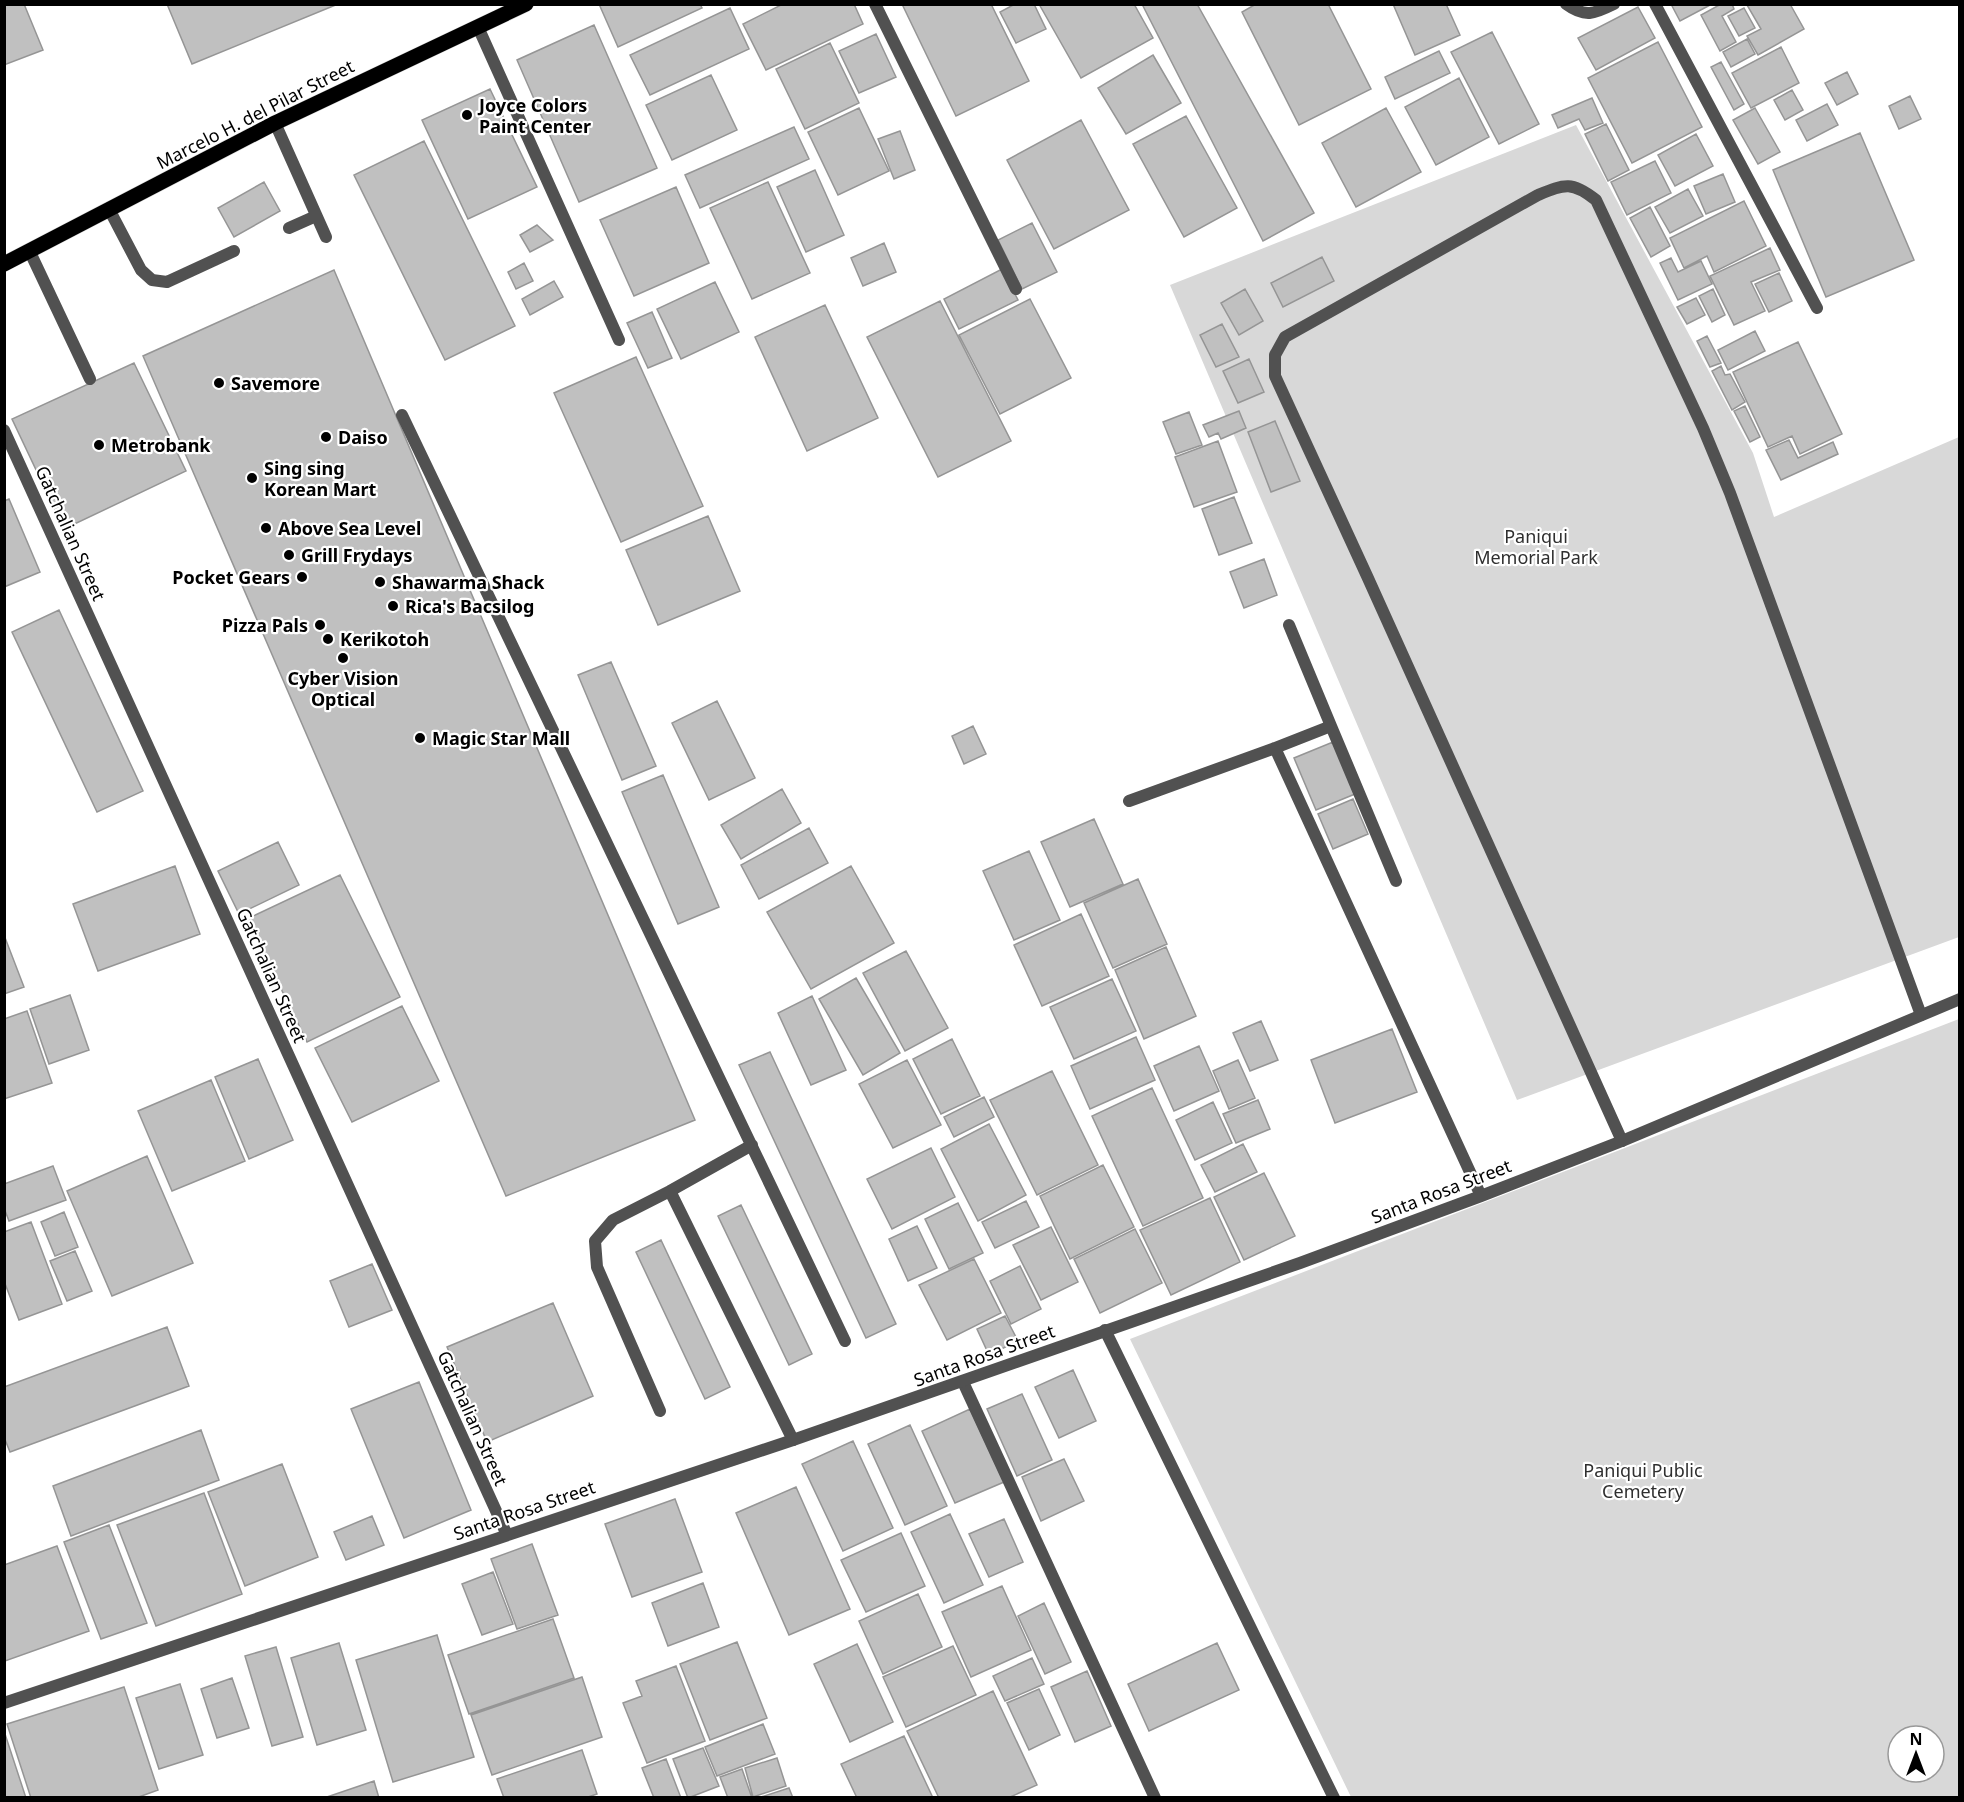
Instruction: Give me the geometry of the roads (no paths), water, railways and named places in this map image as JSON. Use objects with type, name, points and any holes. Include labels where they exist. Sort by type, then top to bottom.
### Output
[{"type":"main road","name":"Marcelo H. del Pilar Street","points":[[4,264],[274,123],[516,7]]},
{"type":"street","points":[[874,4],[1016,290]]},
{"type":"street","points":[[1566,4],[1580,13],[1597,12],[1614,4]]},
{"type":"street","points":[[1656,4],[1817,308]]},
{"type":"street","points":[[478,27],[619,340]]},
{"type":"street","points":[[274,123],[326,237]]},
{"type":"street","points":[[1622,1141],[1275,376],[1275,355],[1285,337],[1528,201],[1561,185],[1582,189],[1596,200],[1703,428],[1759,571],[1921,1015]]},
{"type":"street","points":[[109,209],[141,270],[152,280],[167,282],[234,251]]},
{"type":"street","points":[[289,228],[316,216]]},
{"type":"street","points":[[29,250],[90,379]]},
{"type":"street","points":[[402,416],[845,1341]]},
{"type":"street","name":"Gatchalian Street","points":[[4,430],[507,1535]]},
{"type":"street","points":[[1288,625],[1396,881]]},
{"type":"street","points":[[1129,801],[1331,726]]},
{"type":"street","points":[[1275,748],[1481,1196]]},
{"type":"street","name":"Santa Rosa Street","points":[[4,1703],[793,1440],[1300,1263],[1622,1141],[1959,999]]},
{"type":"street","points":[[660,1411],[597,1267],[595,1241],[613,1220],[752,1145]]},
{"type":"street","points":[[670,1191],[793,1440]]},
{"type":"street","points":[[1105,1330],[1334,1797]]},
{"type":"street","points":[[963,1382],[1155,1797]]},
{"type":"place","name":"Joyce Colors Paint Center","points":[[467,115]]},
{"type":"place","name":"Savemore","points":[[219,383]]},
{"type":"place","name":"Daiso","points":[[326,437]]},
{"type":"place","name":"Metrobank","points":[[99,445]]},
{"type":"place","name":"Sing sing Korean Mart","points":[[252,478]]},
{"type":"place","name":"Above Sea Level","points":[[266,528]]},
{"type":"place","name":"Grill Frydays","points":[[289,555]]},
{"type":"place","name":"Pocket Gears","points":[[302,577]]},
{"type":"place","name":"Shawarma Shack","points":[[380,582]]},
{"type":"place","name":"Rica's Bacsilog","points":[[393,606]]},
{"type":"place","name":"Pizza Pals","points":[[320,625]]},
{"type":"place","name":"Kerikotoh","points":[[328,639]]},
{"type":"place","name":"Cyber Vision Optical","points":[[343,658]]},
{"type":"place","name":"Magic Star Mall","points":[[420,738]]},
{"type":"park label","name":"Paniqui Memorial Park","points":[[1536,546]]},
{"type":"park label","name":"Paniqui Public Cemetery","points":[[1643,1480]]}]
